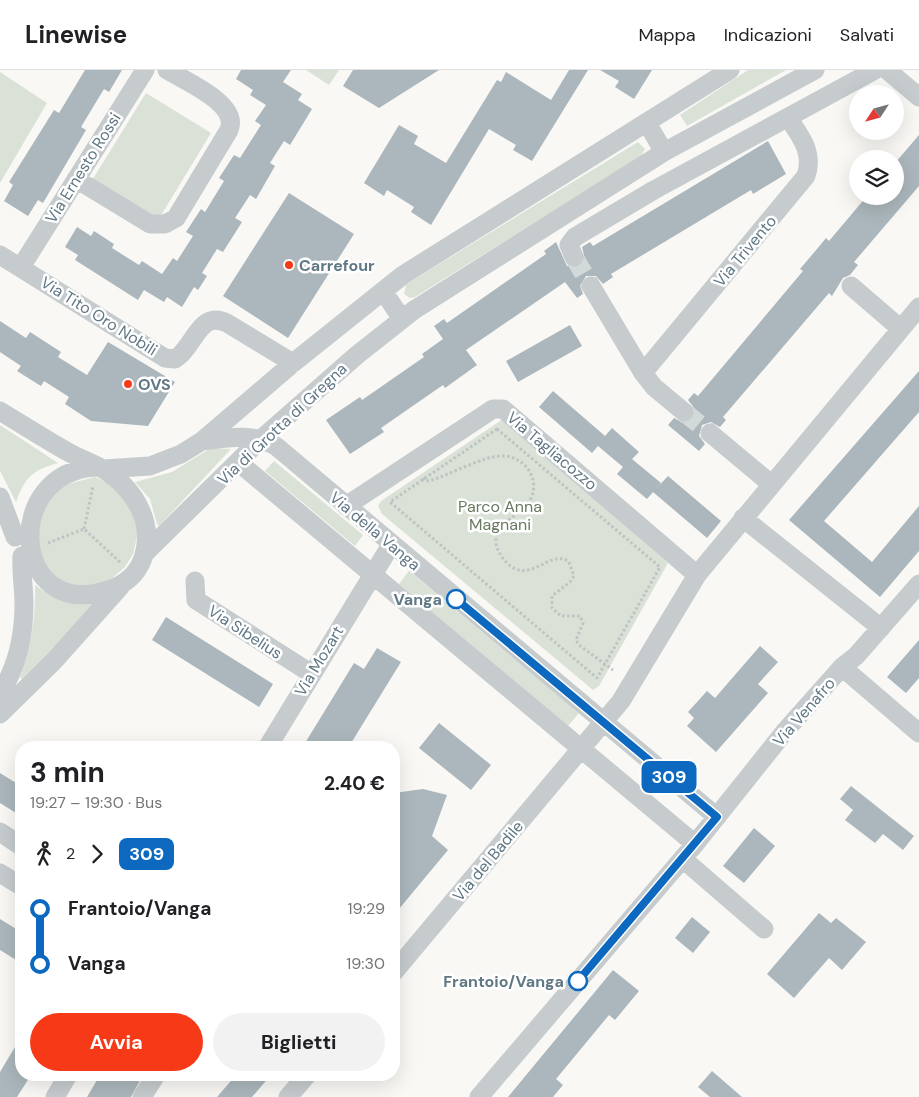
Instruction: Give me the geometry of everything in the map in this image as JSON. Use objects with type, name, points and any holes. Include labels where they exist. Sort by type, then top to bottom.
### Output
[{"type":"street","name":"Via Ernesto Rossi","points":[[21,267],[145,70]]},
{"type":"street","points":[[76,179],[150,224],[164,224],[176,218],[229,130],[231,122],[224,106],[167,70]]},
{"type":"street","points":[[0,694],[13,667],[22,634],[24,602],[19,519],[31,491],[41,481],[58,472],[75,468],[99,471],[158,465],[181,454],[202,441],[293,363],[421,263],[730,70]]},
{"type":"street","name":"Via di Grotta di Gregna","points":[[144,554],[260,440],[402,319],[468,274],[664,152],[815,70]]},
{"type":"street","points":[[572,248],[654,190],[789,119],[875,70]]},
{"type":"street","points":[[887,70],[919,97]]},
{"type":"street","name":"Via Trivento","points":[[643,374],[806,176],[809,160],[808,152],[789,119]]},
{"type":"street","points":[[647,123],[664,152]]},
{"type":"street","points":[[641,166],[654,190]]},
{"type":"street","name":"Via Tito Oro Nobili","points":[[0,255],[165,358],[175,359],[180,356],[201,327],[210,320],[216,319],[227,323],[293,363]]},
{"type":"street","points":[[591,286],[643,374],[654,387],[684,412]]},
{"type":"street","points":[[852,286],[901,329]]},
{"type":"street","points":[[383,291],[402,319]]},
{"type":"street","points":[[697,575],[919,307]]},
{"type":"street","name":"Via Tagliacozzo","points":[[346,506],[493,409],[503,409],[697,575]]},
{"type":"street","points":[[0,411],[128,490],[142,510],[146,532],[144,554],[137,569],[90,594],[66,593],[42,580],[31,571],[20,552],[0,497]]},
{"type":"street","points":[[710,433],[771,484]]},
{"type":"street","name":"Via della Vanga","points":[[202,441],[240,437],[260,440],[277,447],[391,545],[717,817]]},
{"type":"street","points":[[238,462],[581,749],[689,852],[764,929]]},
{"type":"street","points":[[744,518],[881,628]]},
{"type":"street","name":"Via Mozart","points":[[271,741],[391,545]]},
{"type":"street","name":"Via del Badile","points":[[400,965],[628,691],[697,575]]},
{"type":"street","points":[[0,714],[54,661],[124,576]]},
{"type":"street","name":"Via Sibelius","points":[[195,581],[196,600],[312,674]]},
{"type":"street","name":"Via Venafro","points":[[479,1097],[689,852],[786,730],[842,667],[856,656],[919,584]]},
{"type":"street","points":[[842,667],[919,734]]},
{"type":"street","points":[[0,832],[15,842]]},
{"type":"street","points":[[0,873],[15,882]]},
{"type":"street","points":[[55,1097],[64,1081]]},
{"type":"street","points":[[146,1095],[153,1081]]},
{"type":"street","points":[[288,1097],[302,1081]]},
{"type":"path","points":[[497,429],[660,567],[597,678],[390,502],[423,478],[497,429]]},
{"type":"path","points":[[412,462],[425,481],[499,456],[517,459],[525,465],[533,481],[531,498],[527,505],[503,523],[499,530],[498,548],[501,555],[512,566],[530,570],[556,558],[561,557],[569,562],[574,576],[570,582],[552,596],[552,608],[561,616],[580,616],[583,623],[576,640],[578,645],[613,670]]},
{"type":"path","points":[[84,529],[99,471]]},
{"type":"path","points":[[47,544],[84,529]]},
{"type":"path","points":[[84,529],[124,576]]},
{"type":"green space","points":[[306,70],[339,70],[329,85]]},
{"type":"green space","points":[[748,70],[786,70],[687,126],[680,115]]},
{"type":"green space","points":[[0,72],[47,103],[0,183]]},
{"type":"green space","points":[[146,93],[211,133],[157,222],[91,182]]},
{"type":"green space","points":[[638,142],[645,149],[641,156],[415,297],[410,298],[404,294],[406,285],[410,282]]},
{"type":"green space","name":"Parco Anna Magnani","points":[[503,419],[668,563],[599,686],[593,690],[382,514],[378,506],[381,501]]},
{"type":"green space","points":[[0,425],[58,463],[42,469],[31,476],[23,486],[16,502],[0,471]]},
{"type":"green space","points":[[211,448],[231,449],[159,526],[150,499],[135,482],[172,472]]},
{"type":"green space","points":[[274,461],[363,535],[355,546],[265,471]]},
{"type":"green space","points":[[95,477],[111,485],[130,504],[137,529],[133,554],[125,567],[110,580],[85,588],[59,583],[29,551],[47,489]]},
{"type":"green space","points":[[409,571],[579,713],[568,726],[399,584]]},
{"type":"green space","points":[[35,585],[51,595],[66,600],[75,602],[101,601],[24,681],[20,677],[32,632],[35,609]]},
{"type":"building","points":[[85,70],[122,70],[109,92],[104,89],[81,127],[86,130],[43,203],[38,200],[28,216],[4,201],[13,185],[9,182],[54,110],[59,113]]},
{"type":"building","points":[[241,70],[291,70],[283,82],[302,94],[298,100],[312,109],[290,145],[284,141],[270,163],[275,166],[256,199],[250,195],[235,218],[242,222],[223,252],[217,249],[202,273],[207,276],[198,290],[194,287],[182,307],[167,297],[164,302],[144,290],[138,300],[75,260],[78,255],[65,247],[77,227],[91,236],[94,231],[114,244],[112,248],[139,265],[142,261],[162,274],[173,258],[177,261],[193,236],[186,232],[201,209],[205,212],[224,181],[219,178],[234,155],[240,158],[261,125],[255,121],[266,105],[250,95],[253,90],[236,79]]},
{"type":"building","points":[[353,70],[439,70],[379,108],[343,86]]},
{"type":"building","points":[[569,70],[588,70],[532,161],[513,150],[516,145],[489,129],[431,225],[411,212],[414,207],[387,190],[384,196],[364,183],[399,125],[418,136],[414,144],[446,163],[497,80],[501,82],[506,72],[551,100]]},
{"type":"building","points":[[600,70],[652,70],[634,99],[615,87],[619,81]]},
{"type":"building","points":[[919,135],[919,186],[904,204],[904,152]]},
{"type":"building","points":[[768,141],[786,174],[753,194],[751,190],[611,274],[613,277],[603,284],[596,276],[586,276],[580,286],[583,294],[577,298],[565,282],[466,350],[477,365],[445,388],[443,385],[381,428],[384,432],[350,454],[326,420],[360,397],[362,400],[424,357],[422,354],[443,339],[434,326],[444,319],[447,323],[546,254],[544,251],[556,242],[567,266],[579,267],[585,259],[582,247],[590,242],[593,246]]},
{"type":"building","name":"Carrefour","points":[[289,193],[354,234],[288,338],[223,296]]},
{"type":"building","points":[[859,205],[903,205],[854,262],[858,265],[850,275],[843,278],[832,296],[829,293],[723,417],[726,420],[720,427],[711,422],[702,425],[699,436],[705,444],[699,451],[668,425],[674,418],[683,423],[692,420],[695,409],[688,400],[694,393],[698,396],[803,271],[800,269],[826,238],[829,241]]},
{"type":"building","name":"OVS","points":[[0,321],[26,338],[30,332],[61,352],[58,357],[87,375],[108,342],[175,382],[148,426],[91,421],[65,404],[69,397],[44,381],[41,386],[17,371],[21,366],[0,352]]},
{"type":"building","points":[[570,325],[582,346],[518,382],[506,361]]},
{"type":"building","points":[[919,371],[919,412],[824,521],[872,562],[919,506],[919,551],[880,597],[789,520]]},
{"type":"building","points":[[553,391],[605,436],[612,428],[639,452],[632,459],[661,483],[647,499],[617,474],[623,467],[598,446],[592,453],[539,407]]},
{"type":"building","points":[[668,476],[721,521],[707,538],[653,492]]},
{"type":"building","points":[[166,617],[273,684],[259,707],[152,640]]},
{"type":"building","points":[[919,640],[919,678],[906,693],[887,677]]},
{"type":"building","points":[[760,646],[778,662],[758,684],[768,693],[716,752],[687,726],[694,718],[688,712],[707,691],[715,698]]},
{"type":"building","points":[[377,648],[401,662],[352,741],[306,741],[354,663],[364,669]]},
{"type":"building","points":[[439,723],[491,765],[471,790],[419,748]]},
{"type":"building","points":[[0,773],[15,782],[15,812],[0,803]]},
{"type":"building","points":[[851,786],[914,836],[903,850],[883,834],[875,843],[845,820],[853,810],[840,799]]},
{"type":"building","points":[[423,789],[447,795],[432,836],[448,850],[400,908],[400,830],[400,792]]},
{"type":"building","points":[[754,828],[775,846],[744,883],[723,866]]},
{"type":"building","points":[[819,913],[831,923],[836,918],[866,942],[842,970],[829,958],[794,998],[767,974]]},
{"type":"building","points":[[692,917],[710,932],[693,953],[675,938]]},
{"type":"building","points":[[0,919],[15,928],[15,959],[0,950]]},
{"type":"building","points":[[613,970],[639,991],[615,1020],[609,1015],[556,1079],[563,1085],[553,1097],[508,1097]]},
{"type":"building","points":[[15,1047],[15,1081],[27,1081],[17,1097],[0,1097],[0,1072]]},
{"type":"building","points":[[712,1071],[742,1097],[710,1097],[698,1087]]},
{"type":"building","points":[[96,1081],[140,1081],[131,1097],[87,1097]]},
{"type":"building","points":[[231,1081],[266,1081],[252,1097],[217,1097]]},
{"type":"tunnel","points":[[574,257],[591,286]]},
{"type":"tunnel","points":[[684,412],[710,433]]},
{"type":"bus line","name":"309","points":[[456,599],[717,817],[578,981]]},
{"type":"place","name":"Carrefour","points":[[289,265]]},
{"type":"place","name":"OVS","points":[[128,384]]},
{"type":"place","name":"Vanga","points":[[456,599]]},
{"type":"place","name":"Frantoio/Vanga","points":[[578,981]]}]
